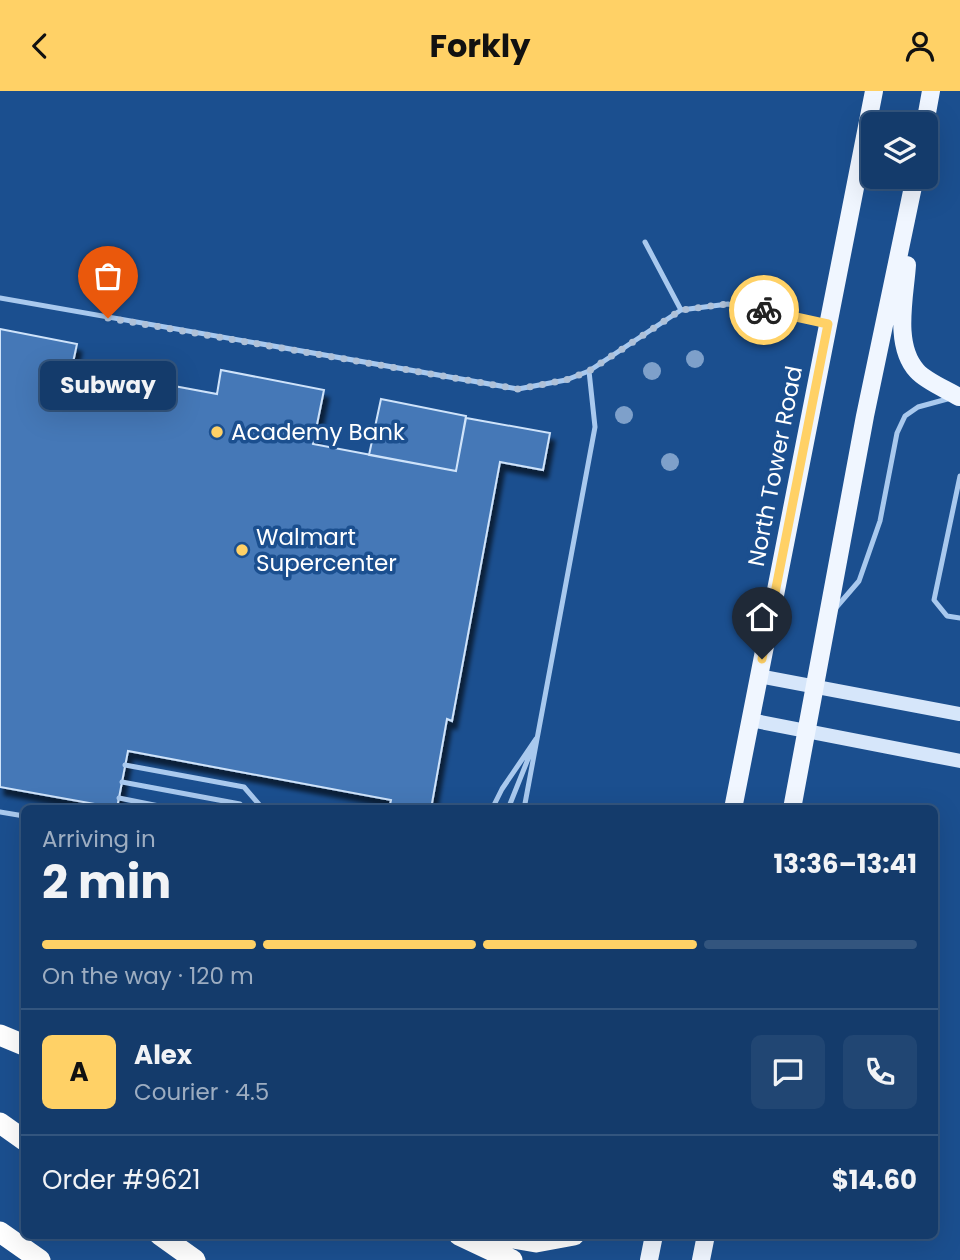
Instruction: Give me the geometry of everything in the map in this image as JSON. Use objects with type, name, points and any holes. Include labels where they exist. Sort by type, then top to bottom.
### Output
[{"type":"highway","points":[[0,1035],[21,1044]]},
{"type":"highway","points":[[0,1123],[21,1138]]},
{"type":"highway","points":[[0,1232],[40,1260]]},
{"type":"highway","points":[[166,1239],[195,1260]]},
{"type":"highway","points":[[467,1239],[512,1260]]},
{"type":"highway","points":[[510,1239],[536,1242],[552,1239]]},
{"type":"main road","name":"North Tower Road","points":[[734,805],[874,91]]},
{"type":"main road","points":[[927,112],[931,91]]},
{"type":"main road","points":[[793,805],[865,416],[913,189]]},
{"type":"main road","points":[[910,205],[903,331],[906,353],[917,371],[959,397]]},
{"type":"main road","points":[[759,676],[960,714]]},
{"type":"main road","points":[[750,720],[960,761]]},
{"type":"main road","points":[[649,1260],[653,1239]]},
{"type":"main road","points":[[701,1260],[705,1239]]},
{"type":"lane","points":[[645,242],[681,310]]},
{"type":"lane","points":[[0,298],[518,389],[566,380],[589,371],[681,310],[727,304],[828,324]]},
{"type":"lane","points":[[525,805],[595,427],[589,371]]},
{"type":"lane","points":[[828,618],[859,581],[880,521],[897,433],[905,417],[918,407],[959,397]]},
{"type":"lane","points":[[960,476],[934,600],[947,615],[960,618]]},
{"type":"lane","points":[[494,805],[537,737]]},
{"type":"lane","points":[[510,805],[537,737]]},
{"type":"lane","points":[[125,765],[244,787],[259,805]]},
{"type":"lane","points":[[122,782],[241,805]]},
{"type":"lane","points":[[119,798],[154,805]]},
{"type":"lane","points":[[0,811],[21,815]]},
{"type":"building","name":"Walmart Supercenter","points":[[0,329],[77,344],[72,367],[217,394],[221,370],[324,390],[313,444],[456,471],[466,418],[550,433],[543,470],[500,462],[452,721],[447,719],[432,805],[390,805],[391,800],[128,751],[118,805],[100,805],[0,787]]},
{"type":"building","points":[[381,399],[466,416],[456,471],[369,455]]},
{"type":"way so far","points":[[108,318],[518,389],[566,380],[589,371],[681,310],[727,304],[764,310]]},
{"type":"place","name":"Subway","points":[[108,318]]},
{"type":"place","name":"Academy Bank","points":[[217,432]]},
{"type":"place","name":"Walmart Supercenter","points":[[242,550]]},
{"type":"route","points":[[762,659],[828,324],[764,310]]}]
